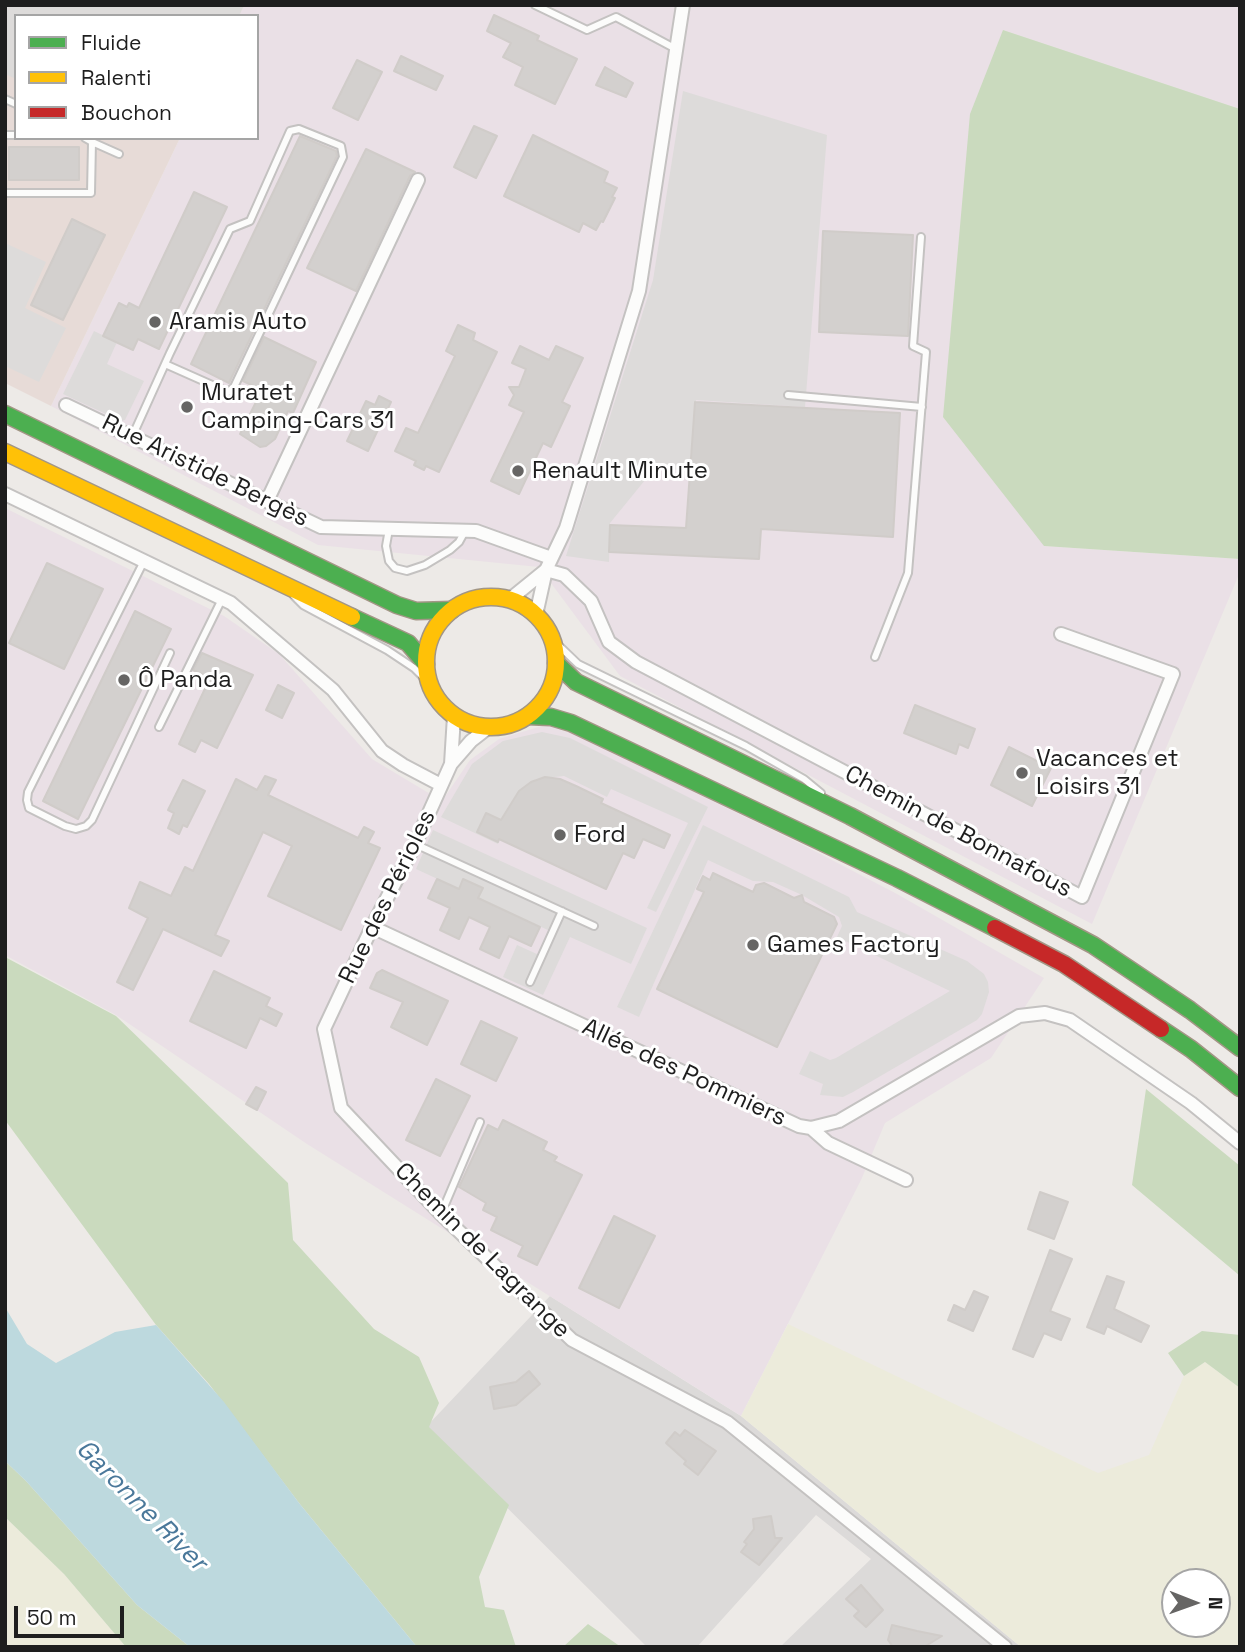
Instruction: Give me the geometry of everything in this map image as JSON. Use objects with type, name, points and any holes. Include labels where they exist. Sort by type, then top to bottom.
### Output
[{"type":"main road","points":[[5,414],[397,605],[416,611],[452,610]]},
{"type":"main road","points":[[5,452],[408,643],[426,664]]},
{"type":"main road","points":[[528,716],[548,693],[554,679],[556,663],[552,639],[536,615],[509,600],[489,597],[469,601],[452,610],[438,625],[429,643],[426,664],[430,684],[439,702],[454,716],[465,722],[489,727],[503,726],[528,716],[551,716],[571,723],[897,878],[1064,964],[1191,1049],[1240,1088]]},
{"type":"main road","points":[[556,663],[576,682],[850,816],[1093,945],[1190,1010],[1240,1048]]},
{"type":"street","points":[[536,615],[548,564],[566,528],[639,290],[683,5]]},
{"type":"street","points":[[267,501],[418,180]]},
{"type":"street","name":"Rue Aristide Bergès","points":[[66,405],[321,527],[476,531],[548,564]]},
{"type":"street","points":[[5,494],[230,603],[333,690],[382,751],[442,785]]},
{"type":"street","points":[[509,600],[548,564]]},
{"type":"street","name":"Chemin de Bonnafous","points":[[548,564],[591,601],[609,642],[636,662],[1082,897],[1172,674],[1061,634]]},
{"type":"street","name":"Rue des Périoles","points":[[451,764],[454,716]]},
{"type":"street","name":"Rue des Périoles","points":[[324,1029],[415,844],[451,764],[471,741],[489,727]]},
{"type":"street","name":"Allée des Pommiers","points":[[372,927],[799,1126],[811,1128],[839,1121],[1019,1016],[1045,1013],[1070,1020],[1191,1103],[1240,1143]]},
{"type":"street","name":"Chemin de Lagrange","points":[[324,1029],[341,1108],[441,1214],[572,1340],[727,1422],[1004,1647]]},
{"type":"street","points":[[811,1128],[828,1143],[906,1180]]},
{"type":"lane","points":[[535,5],[587,30],[615,18],[676,49]]},
{"type":"lane","points":[[132,437],[165,364],[230,229],[250,220],[290,131],[299,129],[341,146],[343,157],[234,387],[228,392],[165,364]]},
{"type":"lane","points":[[5,193],[91,193],[89,140],[119,154]]},
{"type":"lane","points":[[875,657],[908,573],[926,352],[913,346],[921,237]]},
{"type":"lane","points":[[788,395],[922,407]]},
{"type":"lane","points":[[389,529],[386,546],[389,561],[394,568],[407,571],[425,565],[450,551],[465,531]]},
{"type":"lane","points":[[144,560],[28,792],[29,808],[65,826],[76,829],[86,827],[92,820],[170,653]]},
{"type":"lane","points":[[281,582],[303,606],[387,650],[414,668],[430,684]]},
{"type":"lane","points":[[159,727],[222,599]]},
{"type":"lane","points":[[552,639],[578,664],[746,746],[804,779],[850,816]]},
{"type":"lane","points":[[415,844],[594,926]]},
{"type":"lane","points":[[530,982],[562,911]]},
{"type":"lane","points":[[441,1214],[480,1122]]},
{"type":"shaded area","points":[[5,5],[244,5],[240,14],[14,14],[14,140],[179,140],[51,406],[5,383]]},
{"type":"shaded area","points":[[5,5],[244,5],[240,14],[14,14],[14,78],[5,74]]},
{"type":"shaded area","points":[[244,5],[1240,5],[1240,109],[1003,30],[1044,546],[1240,559],[1240,572],[1092,924],[620,676],[539,567],[318,545],[51,406],[179,140],[259,140],[259,14],[240,14]]},
{"type":"shaded area","points":[[683,91],[827,135],[805,407],[696,400],[689,470],[654,469],[610,523],[609,562],[566,556],[653,280]]},
{"type":"shaded area","points":[[5,243],[46,262],[25,308],[66,328],[39,382],[5,366]]},
{"type":"shaded area","points":[[94,331],[117,342],[107,364],[144,381],[125,420],[121,421],[63,394]]},
{"type":"shaded area","points":[[5,508],[224,616],[279,654],[372,759],[442,801],[470,760],[499,739],[545,725],[577,735],[803,845],[897,894],[1044,978],[991,1058],[885,1123],[861,1180],[741,1416],[307,1144],[116,1015],[5,955]]},
{"type":"shaded area","points":[[542,732],[570,738],[708,807],[656,912],[647,908],[688,823],[611,789],[607,797],[564,776],[536,779],[515,801],[498,844],[441,817],[472,764],[503,741]]},
{"type":"shaded area","points":[[703,825],[849,897],[857,912],[967,961],[984,974],[988,982],[989,992],[982,1014],[977,1020],[843,1097],[820,1095],[823,1084],[799,1074],[810,1051],[830,1060],[836,1058],[950,991],[837,937],[842,926],[839,917],[802,895],[773,882],[753,881],[708,860],[639,1017],[617,1007]]},
{"type":"shaded area","points":[[433,830],[647,928],[631,964],[570,937],[543,995],[503,977],[517,945],[539,955],[550,931],[416,869]]},
{"type":"shaded area","points":[[550,1296],[741,1416],[1021,1647],[780,1647],[871,1559],[816,1515],[697,1647],[647,1647],[426,1427]]},
{"type":"shaded area","points":[[788,1324],[1098,1473],[1149,1455],[1184,1376],[1205,1362],[1240,1388],[1240,1647],[1021,1647],[741,1416]]},
{"type":"shaded area","points":[[5,1517],[64,1574],[126,1647],[5,1647]]},
{"type":"green space","points":[[1003,30],[1240,109],[1240,559],[1044,546],[943,417],[970,114]]},
{"type":"green space","points":[[5,957],[116,1016],[288,1183],[293,1240],[374,1329],[419,1357],[439,1403],[429,1427],[509,1505],[479,1577],[485,1607],[504,1610],[516,1647],[417,1647],[299,1503],[209,1384],[156,1325],[5,1120]]},
{"type":"green space","points":[[1146,1089],[1240,1166],[1240,1276],[1132,1185]]},
{"type":"green space","points":[[1202,1331],[1240,1335],[1240,1388],[1205,1362],[1184,1376],[1168,1353]]},
{"type":"green space","points":[[5,1461],[137,1605],[190,1647],[126,1647],[64,1574],[5,1517]]},
{"type":"green space","points":[[588,1624],[621,1647],[563,1647]]},
{"type":"water","name":"Garonne River","points":[[5,1307],[27,1344],[56,1363],[115,1332],[156,1325],[224,1402],[299,1503],[417,1647],[190,1647],[137,1605],[5,1461]]},
{"type":"building","points":[[494,15],[539,36],[537,40],[577,59],[555,104],[515,85],[523,67],[503,57],[511,43],[487,31]]},
{"type":"building","points":[[401,56],[443,76],[436,90],[394,71]]},
{"type":"building","points":[[357,60],[382,72],[358,120],[333,108]]},
{"type":"building","points":[[605,67],[633,83],[626,97],[596,85]]},
{"type":"building","points":[[474,126],[497,136],[476,178],[454,167]]},
{"type":"building","points":[[533,135],[608,172],[604,182],[617,188],[612,197],[615,198],[596,230],[583,223],[579,232],[504,196]]},
{"type":"building","points":[[300,136],[336,151],[337,156],[229,383],[191,364]]},
{"type":"building","points":[[9,147],[79,147],[79,180],[9,180]]},
{"type":"building","points":[[366,149],[415,172],[410,176],[356,291],[307,268]]},
{"type":"building","points":[[194,192],[227,207],[159,349],[138,339],[133,350],[103,336],[119,303],[127,307],[129,303],[139,308]]},
{"type":"building","points":[[72,219],[105,235],[63,320],[31,305]]},
{"type":"building","points":[[823,231],[913,235],[908,336],[819,332]]},
{"type":"building","points":[[458,325],[475,333],[473,340],[497,352],[439,472],[426,466],[424,470],[414,465],[416,461],[395,451],[406,428],[418,433],[455,356],[446,351]]},
{"type":"building","points":[[264,337],[316,362],[293,413],[288,411],[275,439],[260,447],[240,434],[262,390],[243,381]]},
{"type":"building","points":[[520,346],[549,360],[556,346],[583,358],[562,402],[570,406],[551,447],[543,443],[519,494],[491,481],[524,412],[509,405],[514,395],[509,387],[519,387],[526,369],[512,363]]},
{"type":"building","points":[[379,396],[391,402],[368,451],[347,441],[366,401],[375,405]]},
{"type":"building","points":[[695,402],[900,413],[893,537],[761,529],[759,559],[609,552],[610,525],[686,528]]},
{"type":"building","points":[[47,563],[103,589],[64,669],[9,643]]},
{"type":"building","name":"Ô Panda","points":[[135,611],[171,629],[78,819],[43,801]]},
{"type":"building","points":[[202,653],[253,675],[217,748],[201,740],[195,752],[179,744],[210,678],[193,670]]},
{"type":"building","points":[[278,685],[294,693],[282,718],[266,710]]},
{"type":"building","points":[[915,705],[975,729],[968,748],[959,744],[956,754],[904,733]]},
{"type":"building","points":[[1009,747],[1051,768],[1032,806],[991,785]]},
{"type":"building","points":[[265,776],[276,780],[268,795],[358,838],[364,827],[374,832],[368,843],[380,848],[341,930],[268,896],[292,846],[263,832],[215,935],[229,941],[221,956],[163,929],[133,990],[117,982],[148,918],[129,908],[140,882],[171,896],[185,867],[193,871],[236,779],[257,790]]},
{"type":"building","name":"Ford","points":[[545,777],[560,779],[576,786],[603,799],[601,803],[670,835],[664,848],[643,839],[634,858],[623,853],[606,889],[499,839],[498,842],[477,832],[486,813],[501,820],[519,791],[531,782]]},
{"type":"building","points":[[183,780],[205,791],[187,827],[183,825],[179,834],[168,828],[174,813],[168,810]]},
{"type":"building","name":"Games Factory","points":[[713,873],[753,892],[756,885],[764,883],[794,898],[802,895],[804,902],[834,917],[837,924],[777,1047],[657,989],[704,892],[697,889],[703,876],[710,880]]},
{"type":"building","points":[[437,879],[459,889],[463,879],[483,888],[478,898],[540,927],[531,946],[509,936],[499,958],[480,949],[490,927],[469,917],[459,939],[440,930],[450,908],[428,898]]},
{"type":"building","points":[[382,970],[448,1001],[427,1045],[391,1027],[403,1002],[370,988],[377,973]]},
{"type":"building","points":[[214,971],[270,998],[266,1006],[282,1014],[276,1026],[260,1018],[246,1048],[190,1021]]},
{"type":"building","points":[[481,1021],[517,1038],[496,1081],[461,1064]]},
{"type":"building","points":[[436,1079],[470,1096],[440,1156],[406,1140]]},
{"type":"building","points":[[256,1087],[266,1092],[257,1110],[246,1104]]},
{"type":"building","points":[[503,1120],[547,1142],[543,1150],[557,1157],[554,1161],[582,1175],[537,1265],[518,1256],[523,1246],[491,1230],[497,1217],[483,1210],[486,1203],[459,1187],[488,1125],[498,1130]]},
{"type":"building","points":[[1040,1192],[1068,1202],[1054,1239],[1028,1229]]},
{"type":"building","points":[[614,1216],[655,1236],[619,1308],[579,1288]]},
{"type":"building","points":[[1050,1250],[1072,1259],[1050,1311],[1070,1319],[1061,1340],[1044,1333],[1033,1357],[1013,1349]]},
{"type":"building","points":[[1107,1276],[1124,1282],[1114,1309],[1149,1326],[1141,1342],[1107,1326],[1104,1334],[1087,1327]]},
{"type":"building","points":[[974,1291],[988,1297],[973,1331],[948,1320],[954,1305],[965,1310]]},
{"type":"building","points":[[529,1371],[540,1384],[516,1405],[494,1409],[490,1387],[516,1382]]},
{"type":"building","points":[[685,1430],[716,1451],[698,1475],[684,1464],[686,1461],[666,1443],[675,1432],[680,1436]]},
{"type":"building","points":[[771,1516],[775,1538],[782,1538],[759,1565],[741,1552],[747,1544],[744,1542],[754,1529],[753,1519]]},
{"type":"building","points":[[861,1585],[883,1610],[866,1627],[854,1616],[859,1611],[846,1599]]},
{"type":"building","points":[[892,1625],[942,1636],[924,1647],[893,1647],[888,1640]]},
{"type":"traffic: fast","points":[[5,414],[397,605],[416,611],[452,610]]},
{"type":"traffic: fast","points":[[352,617],[408,643],[426,664]]},
{"type":"traffic: fast","points":[[556,663],[576,682],[850,816],[1093,945],[1190,1010],[1240,1048]]},
{"type":"traffic: fast","points":[[528,716],[551,717],[571,723],[897,878],[995,928]]},
{"type":"traffic: fast","points":[[1161,1029],[1240,1088]]},
{"type":"traffic: slow","points":[[5,452],[352,617]]},
{"type":"traffic: slow","points":[[491,597],[516,602],[537,616],[551,637],[556,662],[551,687],[537,708],[516,722],[491,727],[466,722],[445,708],[431,687],[426,662],[431,637],[445,616],[466,602],[491,597]]},
{"type":"traffic: jam","points":[[995,928],[1064,964],[1161,1029]]},
{"type":"place","name":"Aramis Auto","points":[[155,322]]},
{"type":"place","name":"Muratet Camping-Cars 31","points":[[187,407]]},
{"type":"place","name":"Renault Minute","points":[[518,471]]},
{"type":"place","name":"Ô Panda","points":[[124,680]]},
{"type":"place","name":"Vacances et Loisirs 31","points":[[1022,773]]},
{"type":"place","name":"Ford","points":[[560,835]]},
{"type":"place","name":"Games Factory","points":[[753,945]]}]
